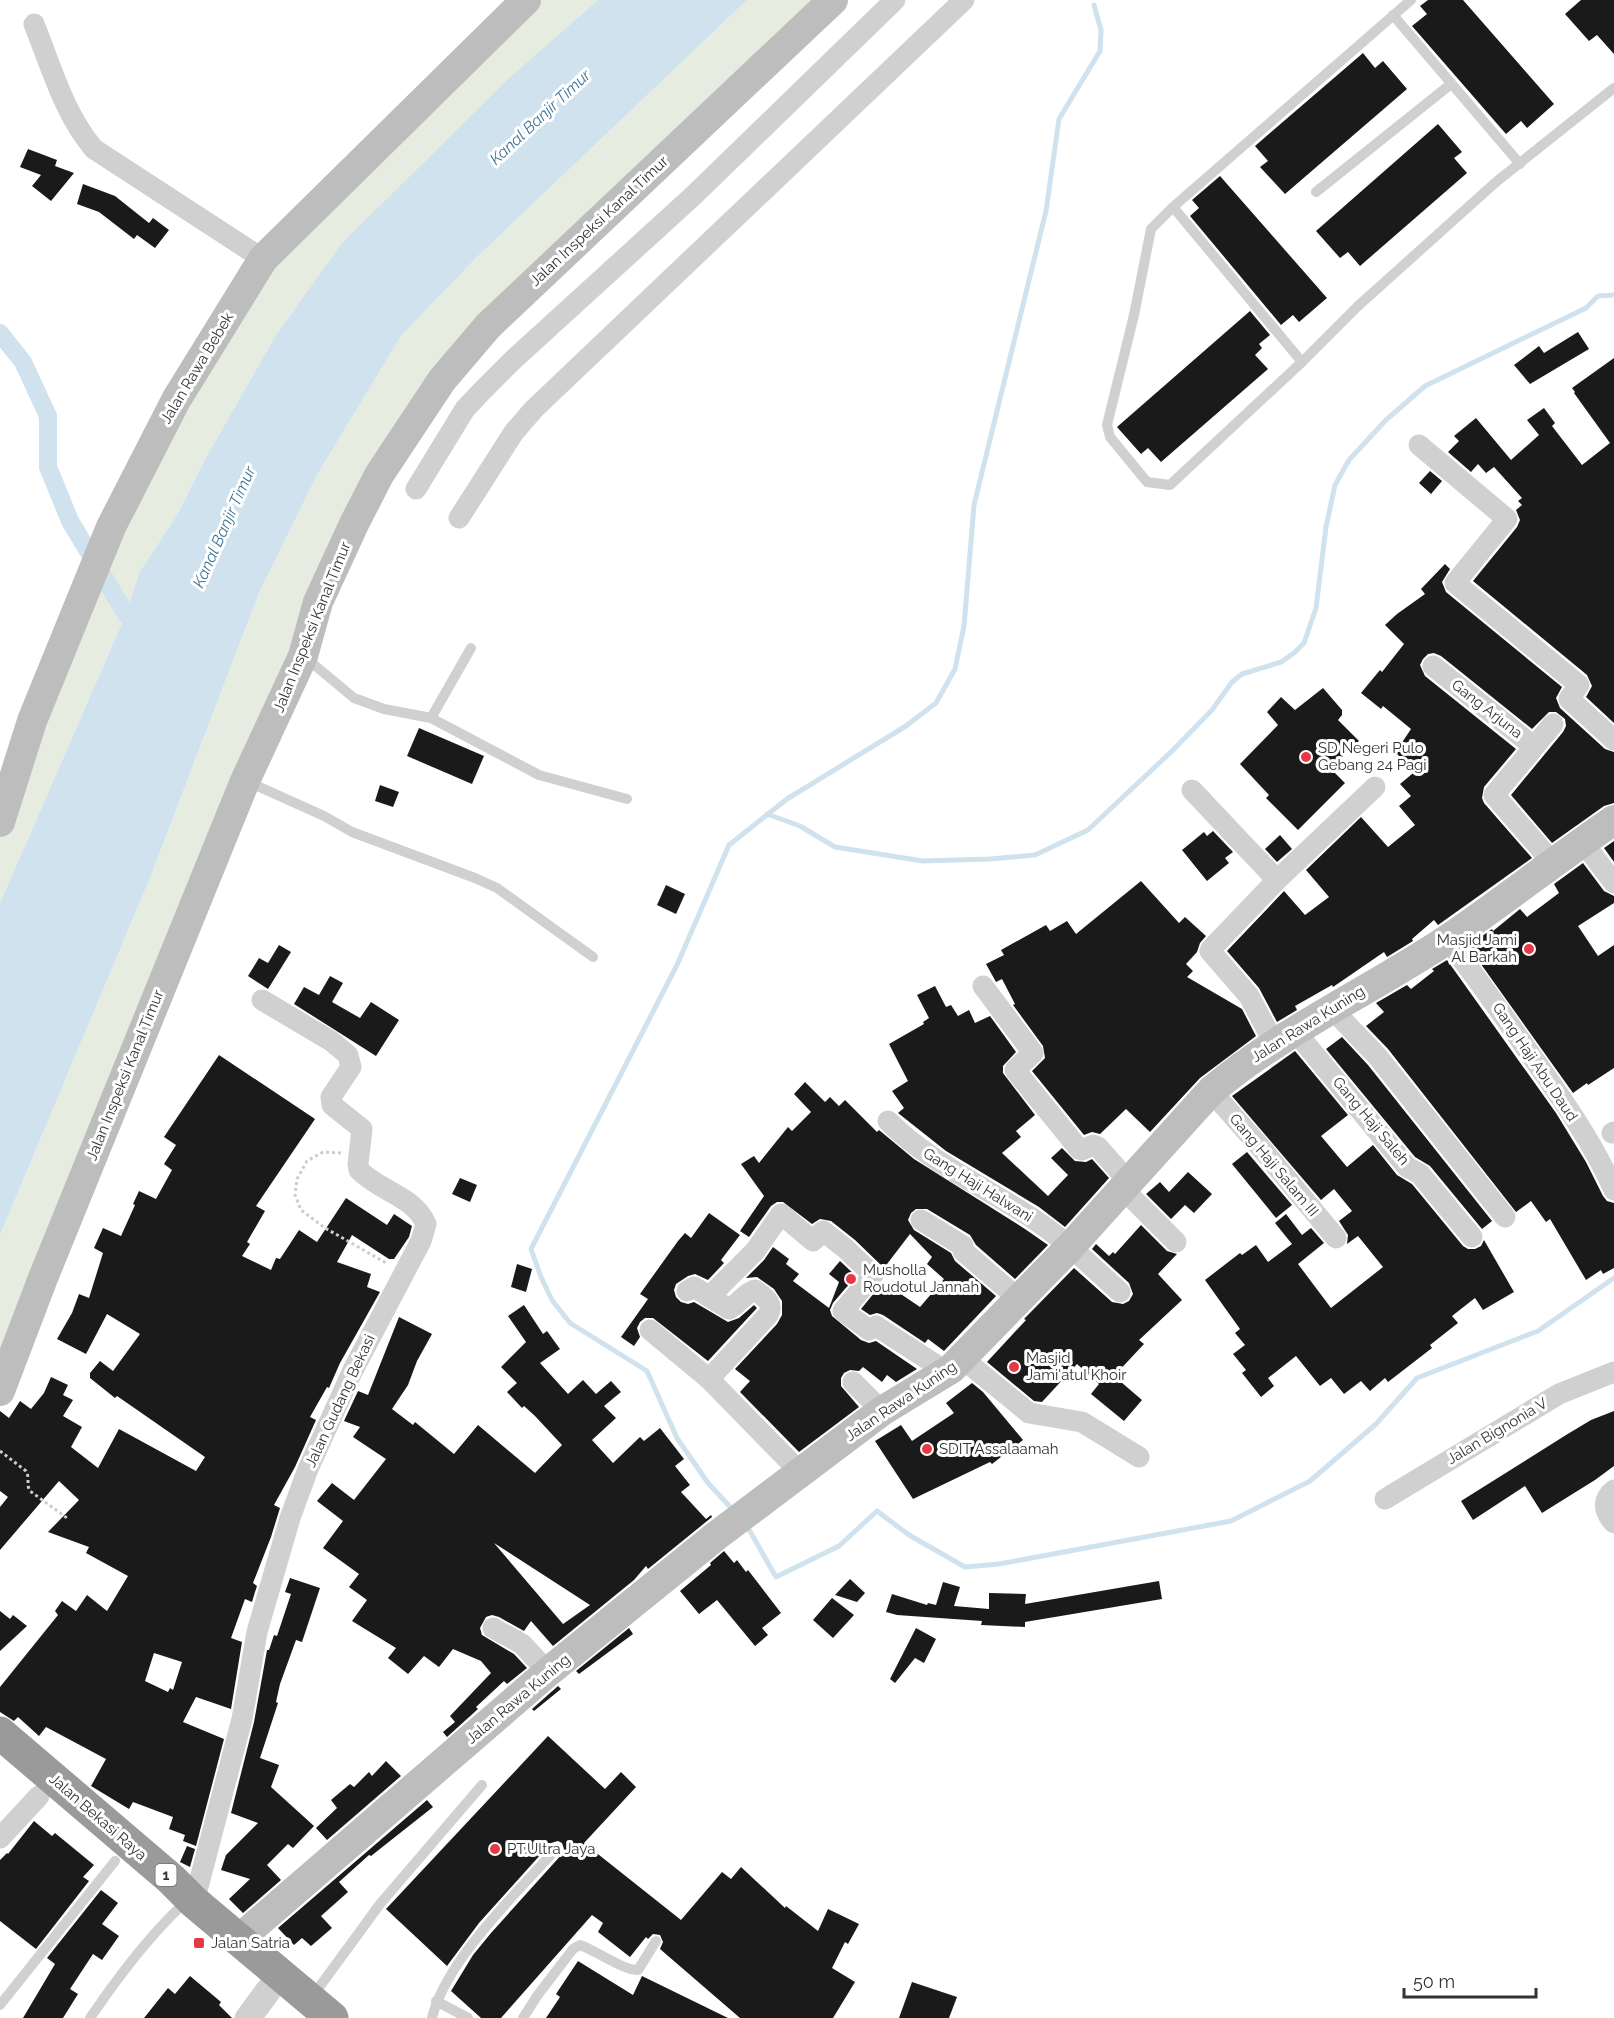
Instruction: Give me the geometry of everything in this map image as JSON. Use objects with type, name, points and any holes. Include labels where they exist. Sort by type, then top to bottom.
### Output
[{"type":"highway","name":"Jalan Bekasi Raya","points":[[0,1733],[171,1880],[186,1906],[222,1952],[267,2000],[315,2012]]},
{"type":"highway","name":"Jalan Bekasi Raya","points":[[0,1762],[115,1861],[239,1940],[315,2012]]},
{"type":"street","name":"Jalan Rawa Bebek","points":[[0,822],[32,721],[111,527],[176,400],[263,260],[526,0]]},
{"type":"street","name":"Jalan Inspeksi Kanal Timur","points":[[0,1391],[43,1278],[245,781],[303,656],[318,602],[379,475],[442,380],[489,326],[833,0]]},
{"type":"street","points":[[416,489],[465,409],[482,391],[693,196],[895,0]]},
{"type":"street","points":[[459,518],[514,432],[534,409],[964,0]]},
{"type":"street","points":[[34,24],[70,115],[81,134],[94,149],[263,260]]},
{"type":"street","points":[[1419,445],[1508,519],[1455,583],[1578,685],[1569,699],[1614,740]]},
{"type":"street","name":"Gang Arjuna","points":[[1433,666],[1532,746],[1531,751],[1494,795],[1553,863]]},
{"type":"street","points":[[1532,746],[1538,744],[1553,724]]},
{"type":"street","points":[[1192,790],[1277,880],[1375,787]]},
{"type":"street","name":"Jalan Rawa Kuning","points":[[239,1940],[548,1672],[716,1536],[882,1411],[955,1366],[1070,1247],[1211,1091],[1285,1037],[1447,939],[1614,820]]},
{"type":"street","points":[[1582,841],[1614,883]]},
{"type":"street","name":"Gang Haji Saleh","points":[[1277,880],[1210,950],[1285,1037],[1407,1167],[1420,1174],[1472,1237]]},
{"type":"street","name":"Gang Haji Abu Daud","points":[[1447,939],[1486,989],[1564,1103],[1601,1160],[1614,1190]]},
{"type":"street","points":[[983,986],[1033,1053],[1015,1070],[1080,1150],[1093,1145],[1098,1147],[1125,1184],[1176,1242]]},
{"type":"street","points":[[262,1000],[331,1041],[348,1055],[351,1067],[331,1097],[332,1105],[362,1129],[358,1164]]},
{"type":"street","points":[[1332,1009],[1378,1057],[1505,1217]]},
{"type":"street","name":"Gang Haji Salam III","points":[[1211,1091],[1336,1238]]},
{"type":"street","name":"Gang Haji Halwani","points":[[888,1121],[917,1147],[1034,1220],[1070,1247],[1120,1292]]},
{"type":"street","name":"Jalan Gudang Bekasi","points":[[186,1906],[242,1719],[257,1632],[290,1518],[321,1438],[353,1370],[421,1241],[426,1224],[422,1215],[405,1200],[363,1174],[358,1164]]},
{"type":"street","points":[[709,1297],[755,1251],[781,1214],[813,1241],[823,1231],[873,1275],[843,1311],[869,1330],[876,1326],[955,1366],[1029,1413],[1082,1422],[1139,1458]]},
{"type":"street","points":[[921,1220],[963,1246],[963,1251],[1020,1300]]},
{"type":"street","points":[[687,1290],[694,1287],[729,1309],[734,1307],[743,1296],[755,1290],[767,1299],[772,1309],[709,1379]]},
{"type":"street","points":[[650,1330],[709,1379],[801,1473]]},
{"type":"street","name":"Jalan Bignonia V","points":[[1385,1499],[1559,1394],[1614,1372]]},
{"type":"street","points":[[853,1382],[882,1411]]},
{"type":"street","points":[[1614,1490],[1607,1496],[1605,1507],[1607,1515],[1614,1523]]},
{"type":"street","points":[[493,1628],[522,1644],[548,1672]]},
{"type":"street","points":[[0,1838],[39,1796]]},
{"type":"street","points":[[245,2018],[267,2000]]},
{"type":"lane","points":[[1411,0],[1173,207],[1152,229],[1107,425],[1110,437],[1148,482],[1170,485],[1302,362],[1358,306],[1496,182],[1614,88]]},
{"type":"lane","points":[[1393,15],[1520,164]]},
{"type":"lane","points":[[1316,192],[1451,84]]},
{"type":"lane","points":[[1173,207],[1302,362]]},
{"type":"lane","points":[[431,718],[471,648]]},
{"type":"lane","points":[[303,656],[354,698],[384,709],[431,718],[538,775],[627,799]]},
{"type":"lane","points":[[245,781],[324,816],[352,832],[497,888],[592,957]]},
{"type":"lane","points":[[315,2012],[380,1904],[482,1785]]},
{"type":"lane","points":[[432,2018],[436,2001],[452,1973],[492,1921],[557,1848]]},
{"type":"lane","points":[[0,2005],[115,1861]]},
{"type":"lane","points":[[90,2018],[160,1927],[186,1906]]},
{"type":"lane","points":[[523,2018],[556,1969],[573,1949],[580,1945],[595,1950],[630,1970],[638,1970],[656,1941]]},
{"type":"lane","points":[[436,2001],[468,2018]]},
{"type":"path","points":[[358,1164],[341,1153],[323,1152],[308,1161],[297,1179],[295,1195],[301,1210],[325,1228],[403,1272]]},
{"type":"path","points":[[0,1451],[26,1472],[30,1491],[67,1518]]},
{"type":"shaded area","points":[[529,0],[598,0],[498,89],[341,244],[276,335],[204,461],[177,515],[139,573],[126,614],[0,903],[0,822],[111,527],[263,259]]},
{"type":"shaded area","points":[[747,0],[833,0],[488,326],[362,509],[0,1389],[0,1235],[150,878],[259,593],[317,475],[401,336],[476,258]]},
{"type":"water","name":"Kanal Banjir Timur","points":[[598,0],[747,0],[476,258],[401,336],[317,475],[259,593],[150,878],[0,1235],[0,903],[126,614],[139,573],[177,515],[204,461],[276,335],[341,244],[506,81]]},
{"type":"building","points":[[1428,0],[1463,0],[1554,104],[1527,128],[1521,121],[1506,134],[1412,26],[1427,14],[1420,6]]},
{"type":"building","points":[[1581,0],[1614,0],[1614,54],[1597,35],[1589,41],[1565,14]]},
{"type":"building","points":[[1363,53],[1375,68],[1383,61],[1407,89],[1285,194],[1260,167],[1268,161],[1255,146]]},
{"type":"building","points":[[1438,124],[1462,152],[1454,158],[1467,173],[1360,266],[1348,252],[1340,258],[1316,231]]},
{"type":"building","points":[[28,149],[57,160],[55,166],[74,173],[51,201],[32,186],[41,175],[20,167]]},
{"type":"building","points":[[1220,176],[1327,298],[1299,322],[1293,315],[1281,325],[1190,216],[1199,208],[1192,200]]},
{"type":"building","points":[[83,184],[115,196],[149,223],[153,218],[169,230],[155,248],[137,235],[134,239],[99,212],[77,204]]},
{"type":"building","points":[[1250,311],[1270,335],[1259,344],[1262,348],[1255,355],[1268,369],[1161,462],[1148,448],[1141,454],[1117,427]]},
{"type":"building","points":[[1578,332],[1589,349],[1530,384],[1514,365],[1539,346],[1544,353]]},
{"type":"building","points":[[1614,358],[1614,723],[1586,697],[1592,686],[1587,675],[1473,581],[1517,527],[1520,520],[1516,510],[1522,505],[1518,501],[1522,498],[1494,467],[1486,473],[1478,464],[1471,472],[1448,452],[1459,441],[1454,436],[1476,418],[1511,460],[1539,435],[1527,420],[1544,408],[1555,423],[1552,426],[1582,465],[1610,443],[1572,388]]},
{"type":"building","points":[[1430,471],[1442,481],[1431,494],[1419,483]]},
{"type":"building","points":[[1445,564],[1450,569],[1442,582],[1446,592],[1562,687],[1556,698],[1560,708],[1605,749],[1614,752],[1614,803],[1604,806],[1552,843],[1511,795],[1563,732],[1566,726],[1565,719],[1556,712],[1549,712],[1532,729],[1441,656],[1434,653],[1428,654],[1420,665],[1425,676],[1516,749],[1484,787],[1482,798],[1532,858],[1438,925],[1434,920],[1412,939],[1413,941],[1387,957],[1384,952],[1333,987],[1332,985],[1295,1006],[1297,1010],[1277,1022],[1259,988],[1227,951],[1284,891],[1305,915],[1329,897],[1306,870],[1361,817],[1388,847],[1415,825],[1399,806],[1411,796],[1400,784],[1418,769],[1395,753],[1411,729],[1383,706],[1381,709],[1361,693],[1380,670],[1382,672],[1404,644],[1385,625],[1425,594],[1421,589]]},
{"type":"building","points":[[1323,688],[1342,710],[1342,715],[1338,720],[1359,741],[1330,768],[1345,783],[1298,830],[1266,798],[1269,795],[1240,764],[1278,725],[1267,712],[1281,697],[1295,710]]},
{"type":"building","points":[[419,728],[484,756],[472,784],[407,756]]},
{"type":"building","points":[[380,785],[399,792],[393,807],[375,801]]},
{"type":"building","points":[[1213,831],[1233,852],[1225,858],[1229,863],[1207,881],[1182,850],[1204,832],[1207,836]]},
{"type":"building","points":[[1280,835],[1292,849],[1277,862],[1265,849]]},
{"type":"building","points":[[1614,841],[1614,862],[1604,848]]},
{"type":"building","points":[[1583,863],[1604,891],[1614,896],[1614,903],[1578,926],[1598,956],[1614,945],[1614,1068],[1573,1093],[1468,946],[1492,929],[1493,931],[1520,909],[1527,917],[1559,893],[1554,884]]},
{"type":"building","points":[[1141,881],[1179,923],[1185,917],[1206,936],[1197,952],[1186,964],[1193,971],[1187,977],[1242,1009],[1256,1036],[1200,1078],[1150,1132],[1126,1109],[1100,1134],[1092,1132],[1084,1135],[1032,1071],[1045,1058],[1043,1046],[1013,1005],[1015,1004],[1002,979],[996,982],[986,964],[1004,955],[1001,950],[1046,925],[1050,931],[1067,921],[1076,934]]},
{"type":"building","points":[[666,885],[685,894],[676,914],[657,905]]},
{"type":"building","points":[[279,945],[291,952],[268,989],[248,976],[259,958],[268,963]]},
{"type":"building","points":[[1447,960],[1556,1113],[1586,1162],[1603,1196],[1607,1201],[1614,1203],[1614,1268],[1603,1274],[1601,1270],[1586,1280],[1550,1219],[1546,1222],[1531,1201],[1516,1212],[1388,1049],[1366,1026],[1384,1012],[1376,1003],[1407,985],[1411,989],[1434,971],[1432,969]]},
{"type":"building","points":[[330,976],[343,983],[332,1002],[360,1018],[371,1002],[399,1020],[376,1056],[294,1004],[304,987],[319,995]]},
{"type":"building","points":[[935,986],[946,1007],[951,1005],[958,1016],[969,1010],[975,1023],[990,1016],[1016,1052],[1003,1066],[1003,1073],[1035,1115],[1016,1131],[1021,1137],[1002,1153],[1048,1196],[1068,1175],[1051,1158],[1062,1148],[1075,1161],[1086,1162],[1092,1159],[1109,1178],[1065,1227],[1039,1207],[946,1151],[898,1113],[904,1108],[892,1091],[908,1081],[889,1044],[924,1024],[923,1022],[929,1018],[917,995]]},
{"type":"building","points":[[1342,1037],[1368,1065],[1492,1221],[1482,1229],[1430,1166],[1415,1157],[1326,1049]]},
{"type":"building","points":[[1295,1051],[1348,1115],[1321,1136],[1347,1167],[1373,1145],[1397,1175],[1412,1184],[1463,1246],[1475,1249],[1481,1246],[1484,1240],[1514,1292],[1483,1310],[1475,1298],[1452,1316],[1458,1323],[1430,1345],[1432,1348],[1388,1382],[1385,1378],[1370,1391],[1361,1381],[1344,1394],[1331,1378],[1320,1386],[1296,1356],[1268,1378],[1274,1386],[1261,1397],[1242,1373],[1246,1370],[1233,1354],[1245,1345],[1235,1333],[1240,1329],[1205,1280],[1240,1253],[1242,1255],[1256,1245],[1268,1262],[1292,1244],[1275,1223],[1286,1214],[1302,1235],[1311,1228],[1324,1243],[1298,1264],[1331,1308],[1383,1267],[1358,1236],[1347,1244],[1348,1235],[1339,1221],[1352,1211],[1334,1189],[1321,1200],[1232,1096]]},
{"type":"building","points":[[219,1055],[315,1119],[256,1206],[265,1211],[247,1242],[250,1244],[242,1256],[271,1270],[276,1258],[280,1259],[299,1230],[317,1242],[346,1198],[387,1225],[394,1214],[412,1226],[409,1237],[394,1259],[389,1259],[352,1235],[337,1262],[371,1274],[367,1287],[380,1292],[340,1363],[329,1388],[327,1387],[310,1417],[316,1420],[295,1467],[274,1505],[280,1508],[253,1583],[257,1586],[252,1602],[245,1599],[231,1638],[242,1642],[231,1709],[196,1697],[183,1722],[224,1739],[196,1846],[183,1841],[185,1835],[169,1829],[173,1817],[133,1802],[129,1809],[91,1786],[106,1759],[46,1727],[39,1736],[18,1717],[14,1721],[0,1712],[0,1687],[58,1615],[55,1611],[62,1601],[76,1611],[87,1595],[107,1611],[128,1576],[86,1553],[89,1547],[48,1532],[79,1500],[59,1481],[0,1550],[0,1507],[8,1497],[0,1491],[0,1411],[9,1418],[20,1401],[31,1409],[44,1393],[51,1377],[68,1385],[63,1395],[73,1400],[63,1416],[82,1427],[71,1447],[98,1468],[119,1429],[196,1471],[205,1457],[117,1396],[115,1398],[90,1378],[90,1373],[100,1361],[113,1371],[140,1334],[107,1314],[86,1354],[57,1339],[72,1313],[79,1294],[89,1298],[103,1253],[94,1248],[103,1228],[121,1236],[139,1191],[156,1199],[172,1170],[164,1164],[176,1145],[164,1137]],"holes":[[[154,1653],[182,1662],[173,1690],[170,1688],[168,1692],[145,1681]]]},
{"type":"building","points":[[805,1082],[825,1102],[830,1097],[839,1106],[845,1100],[877,1132],[879,1130],[914,1159],[1048,1245],[1015,1279],[976,1245],[970,1235],[927,1209],[916,1209],[911,1213],[908,1220],[914,1230],[951,1253],[955,1261],[996,1296],[944,1351],[928,1339],[925,1343],[883,1315],[877,1313],[870,1315],[861,1309],[883,1282],[920,1307],[944,1279],[927,1264],[932,1257],[910,1234],[884,1268],[831,1221],[820,1219],[812,1224],[783,1202],[777,1202],[771,1206],[749,1237],[740,1231],[764,1196],[741,1164],[754,1156],[759,1163],[788,1127],[792,1131],[811,1112],[794,1094]]},
{"type":"building","points":[[1247,1152],[1292,1205],[1276,1218],[1232,1164]]},
{"type":"building","points":[[1188,1172],[1212,1194],[1194,1213],[1185,1205],[1171,1219],[1146,1194],[1160,1182],[1169,1192]]},
{"type":"building","points":[[460,1178],[477,1185],[470,1202],[452,1194]]},
{"type":"building","points":[[709,1213],[740,1235],[721,1260],[724,1263],[708,1280],[695,1274],[688,1276],[676,1284],[674,1290],[676,1297],[688,1304],[694,1302],[728,1322],[739,1318],[754,1305],[757,1308],[708,1361],[653,1318],[645,1318],[640,1322],[637,1328],[640,1337],[634,1346],[621,1337],[648,1299],[640,1294],[678,1241],[685,1233],[691,1238]]},
{"type":"building","points":[[1141,1225],[1167,1251],[1177,1254],[1158,1274],[1182,1300],[1139,1340],[1144,1344],[1114,1376],[1142,1400],[1124,1421],[1091,1394],[1099,1384],[1077,1364],[1042,1402],[1034,1401],[987,1362],[1026,1320],[1024,1319],[1074,1268],[1112,1302],[1123,1304],[1129,1301],[1133,1294],[1129,1283],[1092,1249],[1096,1244],[1109,1256],[1113,1252],[1115,1254]]},
{"type":"building","points":[[773,1247],[789,1259],[786,1264],[799,1274],[793,1281],[829,1308],[839,1282],[829,1274],[840,1261],[856,1276],[833,1303],[830,1310],[832,1316],[861,1340],[869,1343],[876,1341],[917,1369],[896,1382],[887,1375],[882,1382],[863,1367],[859,1371],[850,1370],[844,1373],[841,1386],[859,1407],[799,1452],[740,1392],[750,1381],[735,1369],[777,1324],[782,1315],[782,1301],[774,1289],[757,1277],[746,1278]]},
{"type":"building","points":[[517,1264],[532,1269],[526,1292],[511,1287]]},
{"type":"building","points":[[524,1305],[543,1334],[547,1331],[560,1349],[540,1363],[568,1394],[583,1380],[596,1394],[611,1381],[621,1392],[604,1406],[616,1418],[592,1440],[613,1463],[640,1437],[644,1441],[660,1428],[684,1459],[675,1466],[690,1485],[681,1492],[706,1519],[711,1515],[712,1517],[648,1569],[646,1566],[634,1580],[553,1646],[531,1621],[524,1631],[499,1617],[492,1615],[486,1617],[480,1628],[482,1635],[514,1654],[527,1668],[507,1684],[504,1681],[447,1737],[443,1732],[455,1722],[450,1716],[491,1673],[481,1661],[453,1649],[439,1667],[424,1656],[408,1674],[388,1658],[396,1648],[352,1621],[367,1600],[349,1587],[359,1574],[323,1548],[343,1521],[317,1501],[332,1483],[354,1500],[386,1459],[353,1437],[360,1427],[344,1421],[358,1391],[368,1395],[399,1317],[432,1334],[417,1361],[408,1385],[392,1409],[413,1425],[415,1422],[454,1454],[478,1425],[535,1473],[562,1445],[535,1416],[524,1406],[522,1408],[507,1392],[517,1383],[501,1367],[526,1342],[508,1316]],"holes":[[[494,1543],[590,1605],[563,1624]]]},
{"type":"building","name":"SDIT Assalaamah","points":[[972,1383],[983,1392],[1023,1440],[992,1464],[990,1462],[913,1499],[875,1441],[901,1425],[912,1441],[954,1413],[946,1403]]},
{"type":"building","points":[[1614,1411],[1614,1466],[1542,1513],[1525,1486],[1473,1520],[1461,1501],[1591,1420]]},
{"type":"building","points":[[724,1551],[734,1563],[737,1560],[746,1572],[748,1570],[781,1613],[762,1628],[768,1635],[755,1646],[717,1600],[699,1614],[680,1591]]},
{"type":"building","points":[[290,1578],[320,1588],[302,1642],[296,1640],[280,1684],[276,1702],[278,1703],[260,1758],[279,1765],[271,1787],[314,1826],[293,1848],[288,1844],[267,1865],[281,1880],[243,1913],[229,1899],[250,1879],[221,1870],[226,1855],[258,1823],[231,1813],[254,1722],[267,1650],[269,1650],[274,1635],[277,1636],[291,1594],[285,1592]]},
{"type":"building","points":[[850,1579],[865,1593],[857,1602],[835,1595]]},
{"type":"building","points":[[1159,1581],[1162,1599],[1025,1622],[1025,1627],[981,1625],[982,1621],[897,1615],[886,1612],[892,1594],[927,1605],[928,1603],[936,1605],[943,1582],[960,1587],[954,1606],[989,1609],[989,1593],[1026,1594],[1025,1604]]},
{"type":"building","points":[[832,1598],[854,1615],[833,1638],[813,1620]]},
{"type":"building","points":[[0,1611],[10,1619],[13,1615],[27,1626],[0,1651]]},
{"type":"building","points":[[629,1628],[633,1634],[579,1674],[576,1671]]},
{"type":"building","points":[[916,1628],[936,1639],[924,1663],[915,1658],[895,1683],[890,1679]]},
{"type":"building","points":[[558,1686],[561,1689],[534,1711],[532,1709]]},
{"type":"building","points":[[548,1736],[605,1789],[621,1772],[636,1787],[584,1843],[681,1920],[722,1872],[731,1879],[741,1867],[785,1908],[786,1906],[818,1931],[828,1909],[859,1924],[848,1944],[845,1942],[832,1968],[855,1982],[833,2018],[740,2018],[660,1949],[663,1942],[660,1935],[653,1934],[648,1939],[646,1937],[630,1957],[598,1932],[603,1923],[592,1915],[501,2018],[481,2018],[451,1991],[473,1955],[563,1853],[562,1843],[558,1841],[551,1843],[479,1923],[447,1966],[386,1909]]},
{"type":"building","points":[[386,1761],[401,1776],[327,1840],[316,1828],[337,1808],[331,1800],[350,1784],[354,1787],[369,1772],[372,1776]]},
{"type":"building","points":[[427,1800],[433,1807],[371,1856],[369,1855],[339,1882],[348,1892],[321,1916],[332,1928],[311,1946],[302,1938],[294,1945],[278,1928]]},
{"type":"building","points":[[34,1821],[52,1836],[55,1833],[94,1865],[83,1877],[89,1881],[36,1949],[0,1921],[0,1860],[8,1854]]},
{"type":"building","points":[[187,1846],[195,1849],[190,1867],[180,1862]]},
{"type":"building","points":[[101,1890],[118,1903],[102,1924],[119,1936],[102,1960],[93,1954],[70,1989],[78,1994],[63,2018],[23,2018],[55,1964],[47,1958]]},
{"type":"building","points":[[578,1961],[633,1995],[642,1976],[728,2018],[546,2018],[560,1997],[556,1994]]},
{"type":"building","points":[[190,1976],[221,2002],[219,2005],[232,2018],[144,2018],[168,1988],[175,1994]]},
{"type":"building","points":[[912,1982],[957,1997],[949,2018],[899,2018]]},
{"type":"waterway","points":[[733,1510],[708,1483],[677,1438],[647,1371],[570,1323],[552,1300],[531,1249],[677,965],[729,845],[787,799],[906,726],[936,703],[955,669],[964,626],[974,505],[1046,211],[1059,119],[1100,51],[1101,30],[1094,5]]},
{"type":"waterway","points":[[767,814],[800,826],[835,847],[923,861],[1035,855],[1088,830],[1212,710],[1232,682],[1242,674],[1281,662],[1304,643],[1316,608],[1326,527],[1335,485],[1349,460],[1386,420],[1425,386],[1586,308],[1598,296],[1614,295]]},
{"type":"waterway","points":[[0,333],[23,362],[48,416],[48,467],[70,521],[126,614]]},
{"type":"waterway","points":[[747,1526],[776,1577],[839,1546],[877,1511],[909,1535],[965,1567],[999,1564],[1231,1521],[1310,1481],[1376,1424],[1417,1378],[1538,1331],[1614,1278]]},
{"type":"place","name":"SD Negeri Pulo Gebang 24 Pagi","points":[[1306,757]]},
{"type":"place","name":"Masjid Jami Al Barkah","points":[[1529,949]]},
{"type":"place","name":"Musholla Roudotul Jannah","points":[[851,1279]]},
{"type":"place","name":"Masjid Jami'atul Khoir","points":[[1014,1367]]},
{"type":"place","name":"SDIT Assalaamah","points":[[927,1449]]},
{"type":"place","name":"PT.Ultra Jaya","points":[[495,1849]]},
{"type":"place","name":"Jalan Satria","points":[[199,1943]]}]
